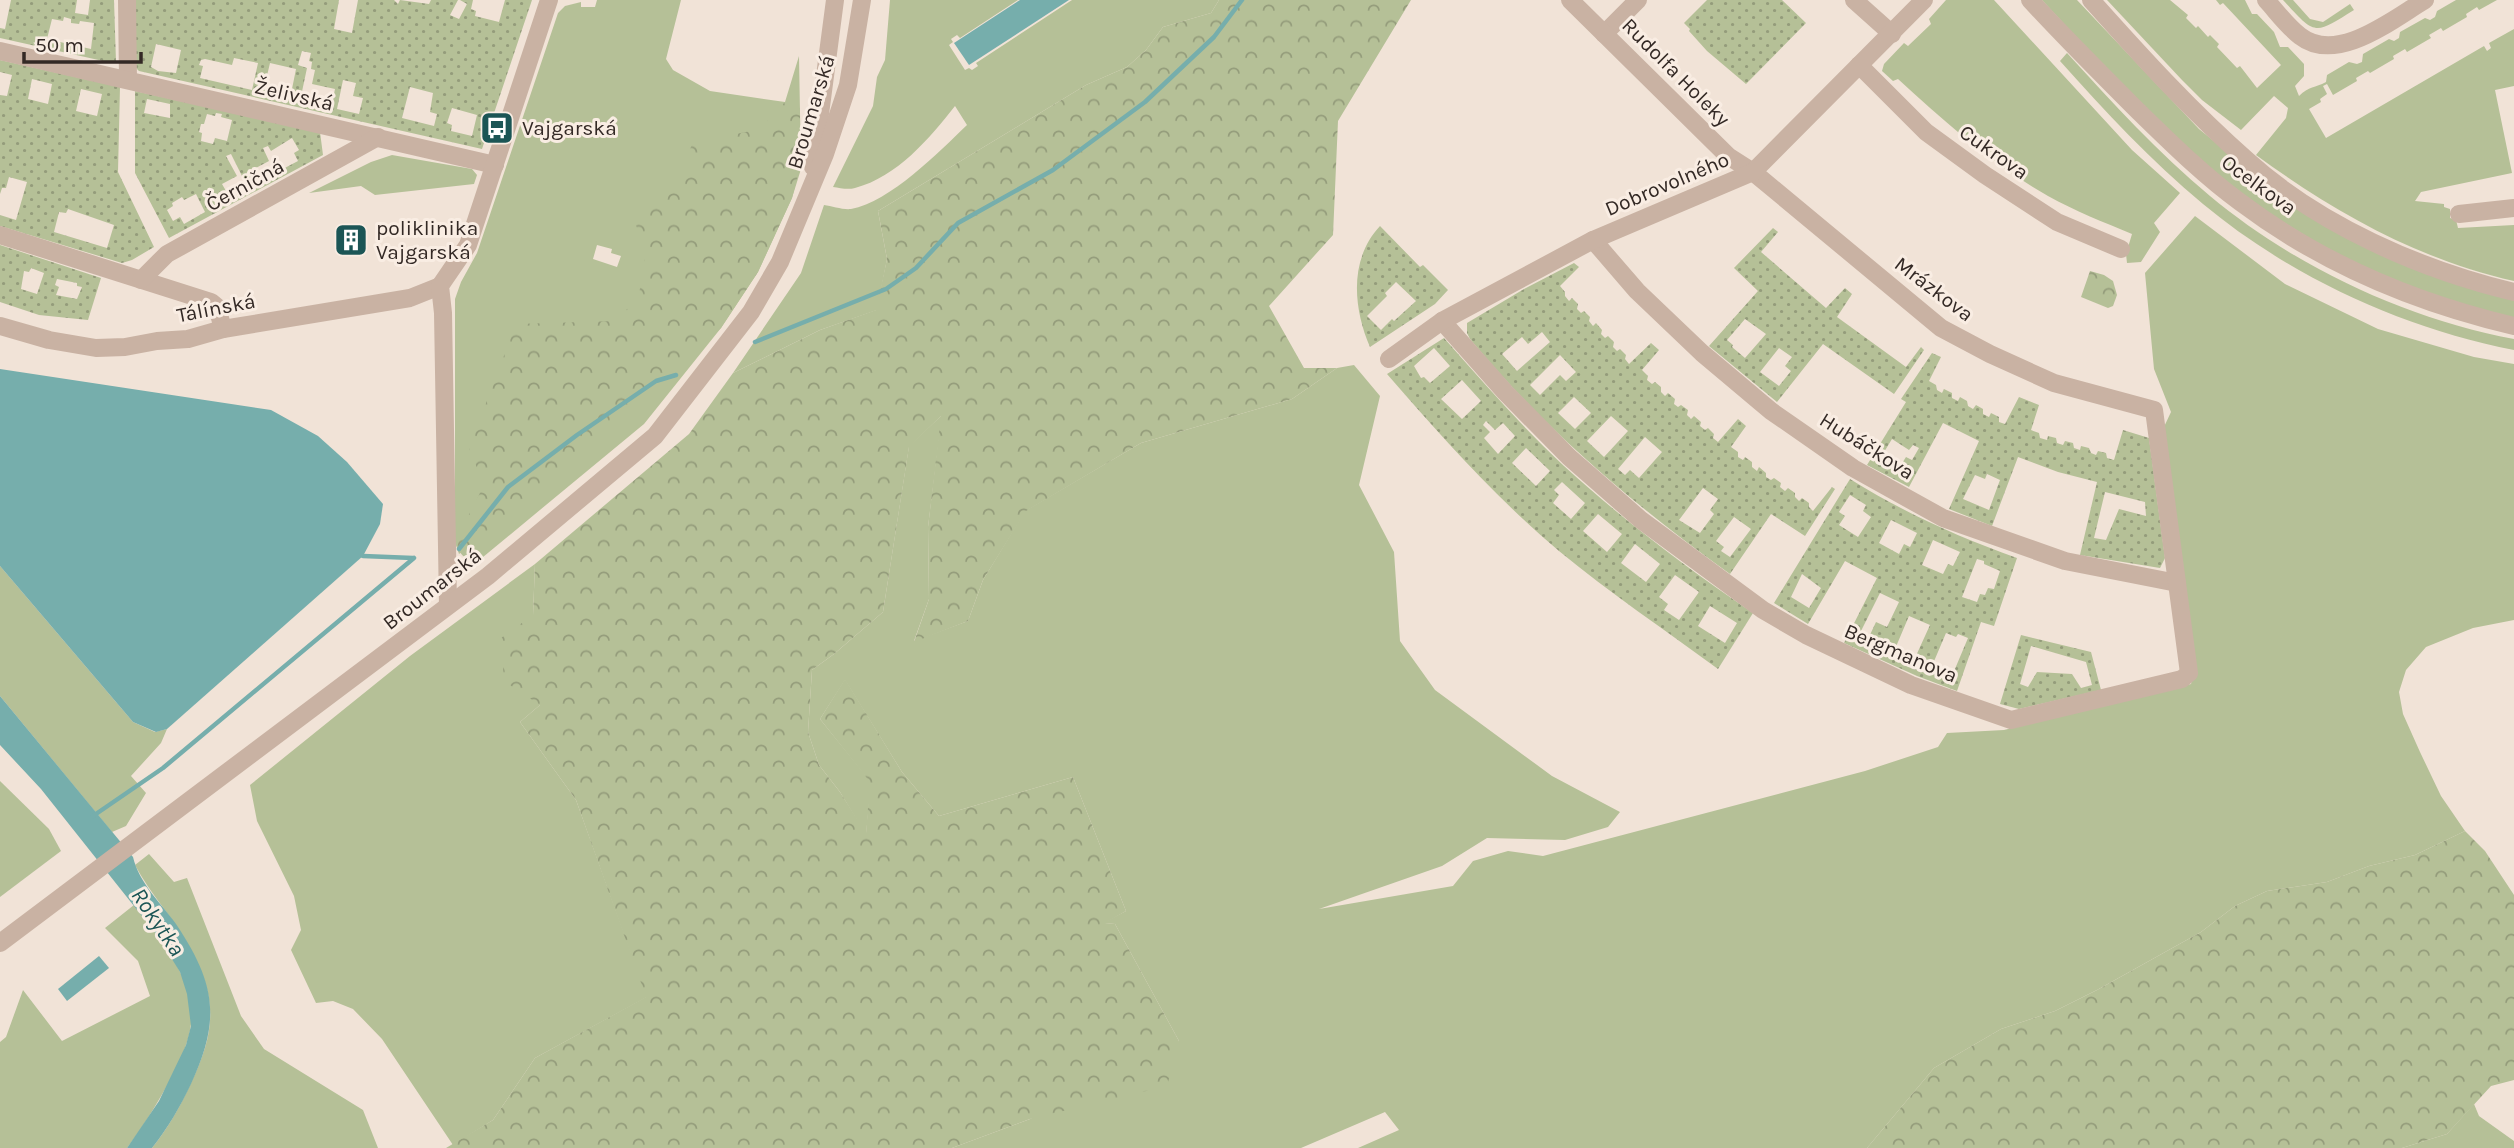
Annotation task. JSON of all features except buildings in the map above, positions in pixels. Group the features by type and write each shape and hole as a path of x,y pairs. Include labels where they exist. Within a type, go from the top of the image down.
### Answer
{"street":[{"path":"127,0 128,79"},
{"path":"447,605 443,313 440,286 468,244 549,0"},
{"name":"Broumarská","path":"809,195 835,0"},
{"name":"Broumarská","path":"0,943 488,576 655,436 751,313 780,262 809,195 848,85 862,0"},
{"name":"Rudolfa Holeky","path":"1570,0 1728,156 1753,172"},
{"path":"1604,34 1638,0"},
{"path":"1854,0 1892,34"},
{"name":"Dobrovolného","path":"1389,359 1443,320 1593,240 1753,172 1924,0"},
{"name":"Ocelkova","path":"2030,0 2074,48 2175,147 2223,189 2275,226 2356,271 2414,296 2514,326"},
{"name":"Ocelkova","path":"2091,0 2161,79 2249,163 2282,188 2334,222 2389,250 2423,265 2514,292"},
{"path":"2266,0 2301,37 2334,46 2353,41 2425,0"},
{"name":"Želivská","path":"0,51 495,165"},
{"name":"Cukrova","path":"1859,65 1926,132 1985,175 2057,222 2121,249"},
{"name":"Černičná","path":"141,280 167,254 378,138"},
{"name":"Mrázkova","path":"1753,172 1941,328 2054,383 2154,410"},
{"path":"2459,214 2514,208"},
{"path":"0,235 211,302 217,307 223,329"},
{"name":"Hubáčkova","path":"1593,240 1637,291 1702,353 1771,411 1853,468 1944,518 2065,561 2177,583"},
{"name":"Tálínská","path":"0,326 49,340 96,348 125,347 188,339 223,329 410,298 440,286"},
{"name":"Bergmanova","path":"1443,320 1505,392 1569,457 1641,520 1763,610 1806,635 1912,685 2011,720 2182,679 2189,673 2154,410"}],"green space":[{"path":"11,0 77,0 75,13 88,15 90,0 114,0 116,62 0,38 0,28 5,29","holes":["52,19 71,19 71,23 94,23 91,49 47,39"]},
{"path":"133,0 339,0 334,29 352,33 358,0 394,0 398,4 400,0 429,4 431,0 458,0 450,15 459,19 467,4 460,0 473,0 471,9 476,11 475,16 499,22 505,0 532,0 482,149 139,71 136,68","holes":["156,44 181,50 176,73 158,71 151,67","302,51 311,53 309,61 312,62 311,69 315,70 312,84 335,89 331,108 300,101 307,68 298,65","234,58 258,63 252,90 200,78 203,66 199,65 201,60 232,65","270,63 296,69 290,99 267,94 270,81 266,80","343,80 356,83 353,96 363,98 359,114 337,109","410,87 433,93 430,112 437,114 434,126 402,118","452,108 477,115 472,136 451,131 452,125 447,123"]},
{"path":"597,0 681,0 666,59 673,70 710,91 785,102 799,56 801,169 792,198 758,272 721,328 644,424 477,562 463,556 455,542 455,299 477,253 558,13 565,6 581,2 581,7 595,7","holes":["597,245 612,249 611,253 621,256 617,267 593,259"]},
{"path":"890,0 1018,0 960,38 957,35 951,39 953,42 949,45 965,70 972,70 978,66 976,63 1072,0 1219,0 1211,13 1163,27 1146,50 1127,67 1086,85 878,211 887,259 877,310 820,330 733,373 801,273 824,205 851,209 882,197 943,149 967,125 955,106 935,131 899,166 870,183 855,188 833,187 873,106 877,77 885,60"},
{"path":"1219,0 1411,0 1338,121 1333,235 1269,306 1304,368 1337,368 1292,399 1141,443 1026,511 983,580 968,621 914,642 929,599 928,527 941,416 909,447 883,612 812,670 808,732 819,765 866,833 870,782 820,719 845,679 902,772 939,816 1073,777 1126,911 1105,923 1115,924 1179,1041 1167,1086 1030,1119 952,1148 446,1148 493,1120 535,1058 646,997 576,800 520,722 540,705 504,681 501,638 533,615 535,564 689,434 733,373 820,330 876,310 887,259 878,211 1086,85 1127,67 1146,50 1163,27 1211,13"},
{"path":"1707,0 1782,0 1806,23 1746,84 1707,51 1684,23"},
{"path":"1946,0 1994,0 2132,150 2180,193 2154,223 2160,232 2141,262 2127,263 2126,254 2132,234 2068,207 2008,171 1970,142 1898,79 1893,81 1882,71 1884,64 1904,43 1908,46 1931,24 1929,19"},
{"path":"2042,0 2077,0 2199,129 2277,192 2514,296 2514,322 2361,270 2228,188 2124,89"},
{"path":"2107,0 2170,0 2188,15 2186,18 2196,28 2198,26 2219,44 2217,47 2237,68 2240,66 2257,88 2281,65 2223,3 2220,5 2216,0 2245,0 2252,14 2257,14 2274,32 2280,47 2288,47 2304,64 2304,76 2295,86 2299,96 2326,82 2327,75 2349,62 2362,62 2363,54 2389,39 2394,41 2399,38 2400,32 2425,18 2430,20 2435,17 2437,11 2456,0 2497,0 2479,10 2477,7 2466,14 2467,17 2443,31 2441,28 2429,35 2431,38 2407,52 2405,49 2393,56 2394,59 2356,78 2357,81 2333,95 2327,84 2323,86 2327,94 2320,99 2321,102 2309,109 2326,138 2484,46 2487,51 2491,48 2489,43 2514,29 2514,86 2495,90 2512,173 2421,192 2415,201 2444,204 2444,207 2450,209 2450,218 2456,220 2458,228 2514,225 2514,281 2479,272 2411,247 2347,214 2286,176 2256,155 2286,118 2288,108 2274,96 2241,130 2202,100"},
{"path":"2283,0 2293,0 2310,19 2323,22 2350,4 2354,10 2331,24 2316,28 2309,26"},
{"path":"2067,53 2172,163 2210,196 2278,245 2315,267 2393,303 2473,330 2514,339 2514,350 2431,328 2390,313 2350,296 2273,255 2203,204 2147,153 2060,61"},
{"path":"0,60 120,87 118,172 154,247 122,263 0,226 0,215 16,220 27,182 9,177 6,188 2,188 0,194 0,95 7,96 12,75 0,72","holes":["32,79 52,84 48,104 28,99","81,89 102,94 97,116 76,111","68,209 114,225 107,248 54,232 59,212 66,213"]},
{"path":"135,91 320,132 323,155 169,238 135,173","holes":["147,99 170,104 170,118 144,113","216,113 222,114 221,117 232,120 227,141 215,138 213,144 201,141 201,124 204,124 207,114 215,116","292,138 299,150 294,153 298,161 260,181 254,169 269,161 263,148 268,146 271,151","231,154 248,188 230,198 222,184 237,176 226,156","196,194 205,212 184,224 180,217 173,221 167,210 182,197 184,200"]},
{"path":"785,102 800,108 800,167 792,198 758,272 721,328 629,413 459,554 455,542 484,485 469,448 516,324 617,321 638,296 646,266 634,216 664,200 693,143 760,129"},
{"path":"392,155 472,169 477,175 474,184 375,195 361,186 309,193 371,162"},
{"path":"2195,216 2285,284 2378,329 2474,357 2514,364 2514,620 2473,628 2426,647 2406,670 2399,692 2403,714 2420,752 2441,796 2465,831 2415,855 2369,866 2327,882 2267,891 2235,906 2201,932 2097,990 2055,1011 2001,1029 1934,1068 1867,1148 1358,1148 1399,1130 1385,1112 1301,1148 952,1148 1030,1119 1179,1041 1115,924 1103,923 1126,911 1073,777 939,816 902,772 845,680 820,719 871,782 866,835 840,792 819,765 808,732 812,670 883,612 909,446 942,415 928,527 929,599 914,641 968,621 983,580 1025,511 1141,443 1292,399 1337,368 1354,365 1380,396 1359,485 1394,552 1400,641 1435,690 1552,776 1620,812 1608,827 1565,840 1487,838 1442,866 1319,909 1453,886 1473,861 1508,851 1543,856 1865,771 1938,747 1947,733 2004,730 2191,684 2196,664 2163,429 2171,412 2154,369 2145,273"},
{"path":"1380,226 1420,267 1423,265 1448,290 1435,304 1370,347 1360,316 1357,284 1363,253","holes":["1396,282 1416,301 1381,330 1367,316 1387,296 1385,293"]},
{"path":"1773,228 1778,232 1761,252 1826,308 1845,288 1852,294 1837,317 1906,367 1921,347 1924,350 1894,394 1823,344 1777,402 1709,346 1758,291 1734,268","holes":["1745,319 1766,334 1745,358 1727,340","1779,348 1792,357 1785,366 1791,371 1779,386 1760,372"]},
{"path":"0,245 101,278 88,320 39,315 0,302","holes":["31,268 44,273 37,294 21,289 24,271 29,272","57,279 77,283 77,286 82,287 77,299 56,295 59,287 55,285"]},
{"path":"1574,263 1579,267 1560,286 1565,296 1569,301 1572,298 1578,304 1577,309 1590,317 1589,321 1593,326 1596,323 1602,330 1601,334 1614,342 1613,347 1626,355 1625,359 1629,364 1651,343 1659,350 1642,370 1648,376 1647,380 1661,387 1665,396 1668,393 1675,399 1674,404 1688,410 1687,415 1691,419 1694,416 1701,422 1700,426 1705,430 1708,428 1714,434 1713,438 1718,442 1738,419 1746,426 1731,447 1738,452 1738,457 1743,460 1745,457 1757,471 1759,467 1766,473 1766,477 1781,483 1780,487 1785,491 1788,488 1795,493 1799,501 1802,498 1809,503 1813,511 1832,487 1835,489 1805,536 1771,514 1730,574 1592,465 1528,404 1467,333 1467,323","holes":["1542,332 1550,342 1517,371 1502,354 1522,337 1528,344","1560,355 1576,372 1566,381 1560,375 1540,395 1530,385","1574,397 1591,413 1575,429 1558,413","1611,416 1628,431 1604,457 1587,441","1645,437 1662,452 1639,478 1630,470 1625,475 1618,469","1703,488 1718,499 1710,510 1714,514 1700,533 1679,520","1734,517 1751,529 1730,557 1721,551 1724,547 1716,541"]},
{"path":"2090,271 2113,281 2117,295 2113,306 2108,308 2081,297"},
{"path":"1444,338 1502,404 1586,486 1656,543 1753,613 1718,669 1598,582 1536,531 1470,466 1387,374","holes":["1434,348 1450,366 1430,383 1424,377 1421,378 1414,366","1462,380 1481,401 1462,419 1441,399","1486,421 1495,430 1503,423 1515,436 1498,454 1484,438 1490,432 1483,425","1526,448 1550,471 1536,486 1512,463","1562,482 1585,503 1571,519 1553,503 1559,495 1554,490","1598,514 1622,534 1607,552 1583,531","1635,544 1660,564 1646,582 1621,563","1675,575 1699,592 1679,620 1664,610 1668,604 1659,597","1710,606 1737,623 1725,643 1698,626"]},
{"path":"1932,353 1941,357 1929,381 1936,385 1937,390 1942,393 1944,389 1952,393 1952,398 1958,401 1960,397 1973,409 1976,405 1983,409 1983,414 1989,417 1991,413 1999,417 1999,422 2005,424 2019,397 2039,405 2031,430 2039,433 2040,438 2056,438 2057,443 2063,445 2065,441 2073,443 2074,448 2089,448 2091,453 2096,455 2098,451 2106,453 2107,458 2114,460 2123,430 2149,438 2165,558 2160,568 2080,555 2097,482 2058,472 2018,457 1992,526 1949,509 1979,441 1943,423 1909,487 1867,465 1906,402 1901,399","holes":["1892,439 1909,450 1913,445 1919,448 1912,460 1906,457 1899,468 1881,457","1987,474 2000,480 1989,510 1963,499 1975,475 1985,479","2105,492 2145,502 2146,516 2119,509 2106,540 2094,538"]},
{"path":"1850,479 1931,523 2017,558 1994,626 1981,622 1957,691 1844,643 1877,578 1845,561 1808,624 1774,603","holes":["1850,495 1866,505 1863,511 1871,517 1858,537 1839,525 1845,516 1839,512","1891,520 1917,533 1910,547 1904,544 1899,554 1879,543","1933,540 1960,552 1953,566 1948,564 1943,574 1922,565","1977,559 2000,571 1994,589 1988,588 1985,595 1980,594 1977,602 1962,597","1802,574 1821,588 1809,608 1791,597","1880,593 1899,602 1887,627 1876,622 1868,639 1859,635","1909,616 1930,625 1915,658 1895,649","1946,633 1968,638 1952,676 1932,666"]},
{"path":"535,564 533,615 540,705 520,722 576,800 647,997 535,1058 493,1120 453,1145 382,1039 353,1009 333,1001 316,1003 291,950 301,930 294,896 257,821 250,785 410,656"},
{"path":"0,566 133,722 155,732 167,729 161,743 131,776 146,793 126,826 112,832 0,696"},
{"path":"2021,635 2091,652 2101,690 2019,709 2000,704","holes":["2031,646 2086,662 2092,685 2081,688 2072,674 2037,672 2028,687 2020,684"]},
{"path":"0,781 49,829 61,851 0,897"},
{"path":"2465,831 2485,851 2514,895 2514,1080 2491,1086 2447,1134 2402,1148 1867,1148 1934,1068 2001,1029 2055,1011 2097,990 2201,932 2235,906 2267,891 2327,882 2369,866 2415,855"},
{"path":"149,854 174,882 187,878 241,1016 264,1049 363,1110 378,1148 152,1148 187,1092 205,1047 210,1014 205,982 189,946 135,865"},
{"path":"134,905 174,960 182,975 191,1007 188,1038 165,1089 127,1148 0,1148 0,1042 6,1037 23,990 62,1041 150,996 138,961 105,928"},
{"path":"2474,1104 2479,1116 2514,1141 2514,1148 2402,1148 2447,1134"}],"water":[{"path":"1020,0 1069,0 969,65 954,43"},
{"path":"0,369 271,410 318,436 347,462 383,504 380,524 363,556 167,729 156,732 133,722 0,566"},
{"name":"Rokytka","path":"0,696 133,857 145,884 189,945 206,984 210,1021 201,1061 178,1109 152,1148 127,1148 159,1101 186,1045 191,1026 187,994 180,972 157,935 41,789 0,745"},
{"path":"99,956 109,968 67,1001 58,989"}],"waterway":[{"path":"755,342 886,289 916,268 958,223 1053,170 1145,102 1214,37 1242,0"},
{"path":"459,549 508,487 656,381 676,375"},
{"path":"363,556 413,558"},
{"path":"93,816 163,768 414,558"}],"place":[{"name":"Vajgarská","path":"497,128"},
{"name":"poliklinika Vajgarská","path":"351,240"}]}
